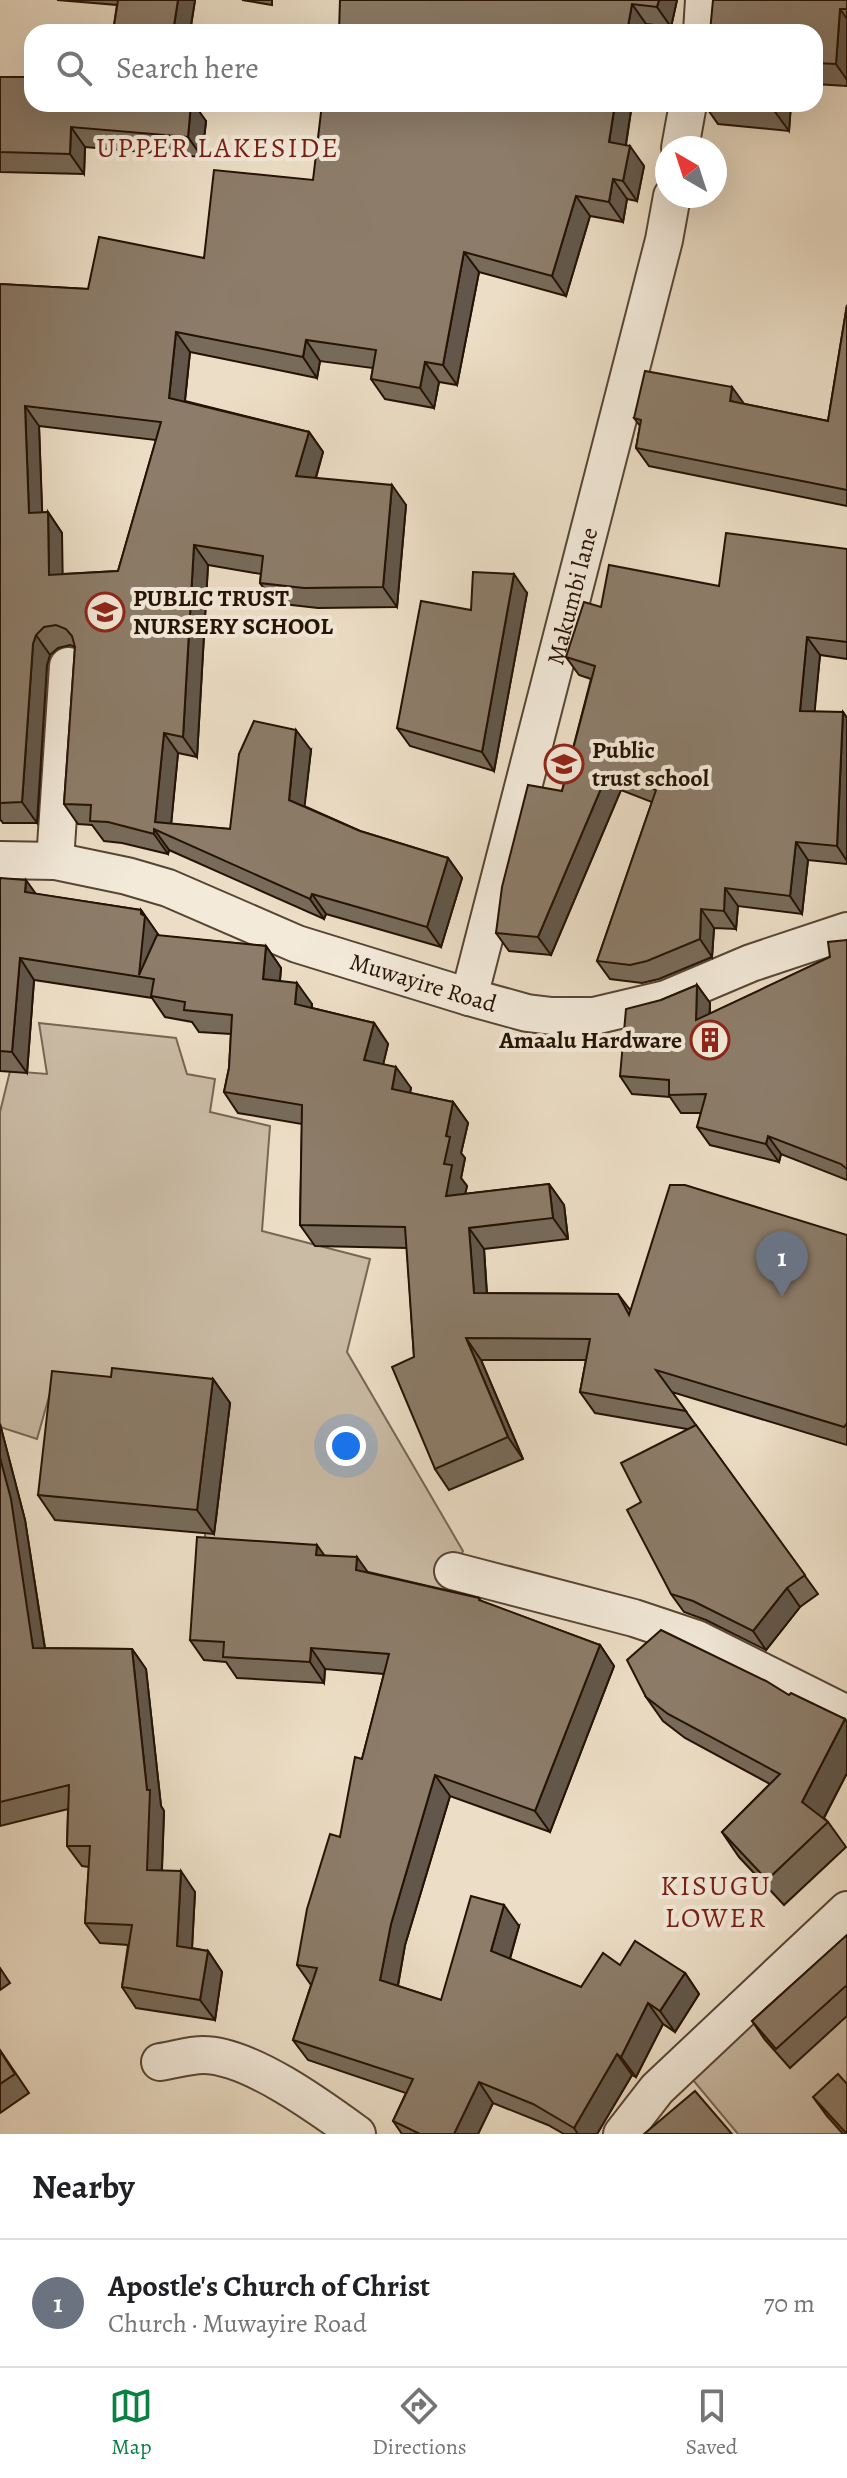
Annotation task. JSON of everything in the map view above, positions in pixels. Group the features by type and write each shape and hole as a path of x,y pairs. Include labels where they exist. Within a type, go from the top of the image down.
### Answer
{"street":[{"path":"702,24 704,0"},
{"path":"682,136 687,112"},
{"name":"Makumbi lane","path":"469,997 670,208"},
{"path":"55,861 68,666"},
{"name":"Muwayire Road","path":"0,860 55,861 127,876 168,888 297,944 527,1013 594,1016 666,999 751,963 847,931"},
{"path":"453,1571 634,1618 697,1639 847,1714"},
{"path":"622,2134 657,2089 847,1910"},
{"path":"160,2062 202,2055 229,2058 314,2103 357,2134"}],"shaded area":[{"path":"39,1023 176,1038 187,1074 215,1079 210,1112 270,1126 262,1231 370,1259 347,1352 463,1551 436,1606 203,1560 206,1523 216,1521 229,1403 52,1386 37,1439 0,1427 0,1112 10,1071 47,1074"},
{"path":"847,1933 847,2134 738,2134 693,2080 740,2027"}],"building":[{"path":"118,0 178,0 174,24 114,24"},
{"path":"340,0 659,0 657,7 632,4 628,24 339,24"},
{"path":"713,0 847,0 847,9 840,9 836,64 823,63 823,24 711,24"},
{"path":"0,77 24,77 24,112 190,112 188,137 71,127 70,154 0,152"},
{"path":"321,112 614,112 609,142 630,146 623,181 613,179 609,202 576,196 552,276 464,252 443,365 425,362 420,388 371,379 376,350 306,340 303,357 176,332 169,398 309,432 296,476 392,485 383,587 304,588 260,583 263,556 194,545 183,737 164,733 155,822 230,829 239,754 254,721 296,730 289,800 360,831 448,858 427,927 312,894 310,899 154,829 154,834 108,822 90,821 91,805 64,804 75,647 66,629 56,625 44,627 33,644 22,802 0,803 0,284 88,289 99,237 204,258 214,170 313,180","holes":["25,406 161,422 118,571 49,575 48,512 29,513"]},
{"path":"847,305 847,490 636,448 641,420 634,418 645,371 732,387 730,401 828,421"},
{"path":"726,533 847,549 847,642 807,637 800,711 843,712 837,846 796,842 790,896 725,888 724,911 701,909 700,939 630,965 597,961 656,790 608,772 538,937 496,933 502,887 528,785 562,791 595,666 566,657 584,602 601,607 609,565 719,586"},
{"path":"473,572 514,574 482,752 397,728 421,601 471,610"},
{"path":"0,878 26,880 25,892 141,910 145,916 139,975 157,935 266,946 263,979 297,983 295,1004 374,1023 364,1060 396,1067 392,1089 453,1102 446,1136 450,1137 444,1164 452,1165 446,1196 549,1184 553,1218 469,1228 474,1293 618,1294 629,1315 670,1185 685,1185 847,1235 847,1423 844,1427 656,1370 686,1411 580,1392 590,1339 466,1338 508,1437 435,1469 392,1367 414,1357 405,1227 300,1225 302,1105 224,1092 229,1068 232,1015 184,1010 185,1002 151,996 154,979 20,958 12,1052 0,1051"},
{"path":"847,940 847,1169 768,1136 766,1144 697,1127 706,1094 669,1095 669,1080 620,1076 626,1009 661,1000 697,985 696,1020 830,957 828,942"},
{"path":"112,1368 213,1379 197,1510 38,1495 52,1371 111,1377"},
{"path":"696,1425 805,1575 787,1588 753,1631 693,1601 671,1594 627,1510 641,1502 621,1463"},
{"path":"0,1458 11,1499 33,1648 132,1649 147,1790 150,1790 147,1870 181,1871 177,1946 208,1951 200,2000 122,1987 132,1925 85,1923 90,1846 67,1846 69,1785 0,1802"},
{"path":"197,1537 317,1545 316,1555 357,1557 356,1570 479,1598 600,1645 535,1811 435,1775 391,1924 380,1980 441,2000 471,1896 504,1905 491,1951 581,1987 603,1953 620,1965 635,1941 685,1973 660,2011 648,2003 621,2057 617,2054 574,2128 533,2104 479,2082 454,2134 420,2134 393,2121 413,2079 293,2040 317,1968 297,1965 307,1909 330,1834 340,1837 355,1757 362,1759 389,1654 311,1648 310,1662 223,1657 224,1642 190,1640"},
{"path":"661,1630 789,1695 791,1693 845,1719 802,1802 828,1822 767,1880 722,1832 780,1774 668,1714 646,1697 627,1660"},
{"path":"847,1935 847,1985 776,2049 752,2021"},
{"path":"0,2051 15,2074 0,2084"},
{"path":"838,2074 847,2084 847,2134 813,2097"},
{"path":"695,2091 732,2134 644,2134"}],"place":[{"name":"PUBLIC TRUST NURSERY SCHOOL","path":"105,612"},
{"name":"Public trust school","path":"564,764"},
{"name":"Amaalu Hardware","path":"710,1040"},
{"name":"Apostle's Church of Christ","path":"782,1297"}],"district":[{"name":"UPPER LAKESIDE","path":"218,147"},
{"name":"KISUGU LOWER","path":"716,1901"}]}
